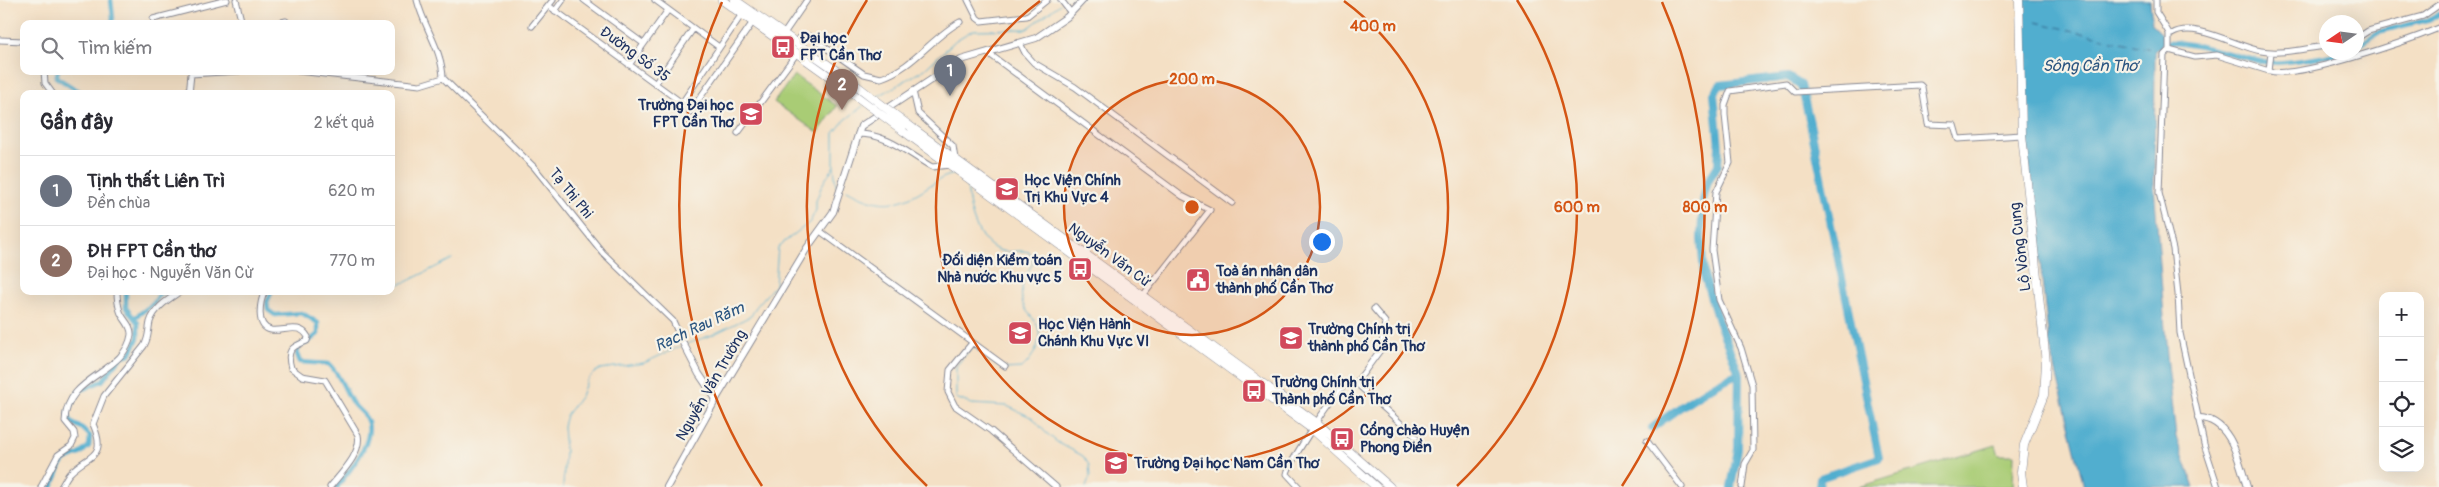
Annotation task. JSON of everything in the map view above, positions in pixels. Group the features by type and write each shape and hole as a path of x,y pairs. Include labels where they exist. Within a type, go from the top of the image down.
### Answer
{"main road":[{"name":"Nguyễn Văn Cừ","path":"722,0 783,35 844,76 912,127 952,162"},
{"name":"Nguyễn Văn Cừ","path":"735,0 753,22 902,130 1016,207 1141,299 1212,356 1314,426 1376,487"},
{"name":"Lộ Vòng Cung","path":"2020,0 2022,135 2046,363 2044,395 2024,445 2021,472 2023,487"},
{"name":"Nguyễn Văn Cừ","path":"1141,299 1217,349 1390,487"},
{"path":"1212,356 1217,349"}],"street":[{"path":"153,20 227,0"},
{"path":"236,0 241,20"},
{"path":"333,75 420,85 443,78 442,60 423,20 417,0"},
{"path":"532,26 553,0"},
{"path":"555,11 563,0"},
{"path":"584,0 644,44"},
{"path":"655,0 720,47 744,11"},
{"path":"783,35 807,0"},
{"path":"968,0 976,18 981,21 1027,16 1047,0"},
{"path":"1061,0 1069,10"},
{"name":"Nguyễn Văn Trường","path":"667,487 716,400 807,248 833,212 861,126 870,118 962,60 1036,38 1083,0"},
{"path":"2156,0 2156,12 2169,35 2169,50 2164,55 2159,192 2173,250 2180,333 2204,444 2218,487"},
{"path":"2364,34 2423,16 2439,5"},
{"name":"Đường Số 35","path":"549,6 682,103 720,47"},
{"path":"628,65 668,10"},
{"path":"690,112 753,22"},
{"path":"795,43 801,37 809,36 864,74 881,78 911,61 950,28 960,22"},
{"path":"2169,50 2195,57 2217,55 2269,70 2294,71 2362,56 2439,28"},
{"path":"655,84 694,29"},
{"path":"2169,35 2183,29 2198,31 2271,54 2319,47"},
{"path":"0,40 20,41"},
{"path":"1020,43 1025,53 1034,62 1075,87 1232,203"},
{"path":"738,133 797,53"},
{"path":"988,53 1182,196 1210,210 1141,299"},
{"path":"2269,70 2271,54"},
{"path":"44,75 45,83 50,90"},
{"path":"189,90 191,75"},
{"name":"Tạ Thị Phi","path":"443,78 534,167 602,253 673,321 699,374 716,400"},
{"path":"1742,487 1745,464 1753,450 1752,385 1741,348 1719,300 1713,265 1712,234 1716,192 1728,169 1730,155 1725,105 1730,91 1786,83 1795,92 1920,85 1922,87 1929,125 1954,125 1958,139 2022,135"},
{"path":"858,134 874,135 888,139 932,167 952,162 953,146 918,113 913,91"},
{"path":"820,230 1005,366"},
{"path":"41,487 58,455 71,446 75,438 74,432 65,420 67,406 74,392 104,371 123,352 128,344 131,332 120,310 118,295"},
{"path":"62,487 70,473 90,459 96,452 98,436 93,424 96,411 104,396 148,340 150,322 158,308 173,295"},
{"path":"264,295 260,308 261,318 265,326 272,330 297,329 305,332 308,337 307,341 297,344 292,348 289,358 291,368 302,376 325,380 346,411 358,435 358,444 347,466 330,487"},
{"path":"1356,383 1383,344 1384,322 1374,309"},
{"path":"972,343 950,370 948,392 955,406 990,431 1056,487"},
{"path":"123,352 132,362"},
{"path":"1299,487 1288,477 1287,472 1314,426 1343,386 1351,382 1356,383 1416,437"},
{"path":"2198,418 2207,418 2216,423 2229,437 2247,487"},
{"path":"1647,441 1682,487"}],"green space":[{"path":"794,75 837,106 818,133 774,102"},
{"path":"1996,445 1999,455 2014,455 2013,487 1858,487"}],"water":[{"name":"Sông Cần Thơ","path":"2024,0 2150,0 2152,24 2163,35 2161,47 2155,50 2154,185 2167,356 2176,437 2194,487 2084,487 2049,343 2026,136"}],"waterway":[{"path":"111,0 112,20"},
{"name":"Rạch Rau Răm","path":"877,97 925,69 956,40 973,30 1027,29 1060,4"},
{"path":"2364,42 2378,32 2431,19 2439,14"},
{"path":"2157,42 2185,43 2272,63 2319,57"},
{"path":"57,75 56,77 77,90"},
{"path":"1731,487 1738,449 1739,373 1718,321 1704,275 1701,238 1703,201 1708,181 1718,165 1719,147 1714,94 1720,85 1788,77 1801,85 1879,458 1820,478 1819,487"},
{"name":"Rạch Rau Răm","path":"687,344 712,335 751,316 756,307 775,285 778,247 810,222 816,210 816,201 822,185 834,166 834,133 844,121 863,106"},
{"path":"834,167 836,186"},
{"path":"847,190 869,200 889,203 908,198 942,178 957,174 966,184 975,223 986,242 1002,251 1029,252 1033,263 1024,280 1022,300 1038,329 1039,341 1037,347 1031,358 1022,368 1003,369 973,346 956,366 956,398 971,404 1007,406 1033,418 1057,442 1083,456 1089,465 1090,477 1086,487"},
{"path":"395,285 406,282 452,259"},
{"path":"52,487 63,461 80,454 89,446 90,436 82,428 70,422 68,412 79,391 102,381 122,356 130,354 138,338 138,323 126,308 126,295"},
{"path":"134,318 154,303 160,295"},
{"path":"270,295 267,302 268,310 275,315 302,313 318,323 318,334 299,346 297,354 300,362 329,364 353,404 366,418 369,426 368,436 360,455 337,487"},
{"name":"Rạch Rau Răm","path":"563,487 565,451 563,426 566,415 581,396 587,380 600,369 644,363 681,346"},
{"path":"1652,428 1705,391 1739,373"}],"ferry route":[{"path":"2036,22 2155,50"}],"place":[{"name":"Đại học FPT Cần Thơ","path":"783,47"},
{"name":"Tịnh thất Liên Trì","path":"950,96"},
{"name":"ĐH FPT Cần thơ","path":"842,110"},
{"name":"Trường Đại học FPT Cần Thơ","path":"751,114"},
{"name":"Học Viện Chính Trị Khu Vực 4","path":"1007,189"},
{"name":"Đối diện Kiểm toán Nhà nước Khu vực 5","path":"1080,269"},
{"name":"Toà án nhân dân thành phố Cần Thơ","path":"1198,280"},
{"name":"Học Viện Hành Chánh Khu Vực VI","path":"1020,333"},
{"name":"Trường Chính trị thành phố Cần Thơ","path":"1291,338"},
{"name":"Trường Chính trị Thành phố Cần Thơ","path":"1254,391"},
{"name":"Cổng chào Huyện Phong Điền","path":"1342,439"},
{"name":"Trường Đại học Nam Cần Thơ","path":"1116,463"}]}
